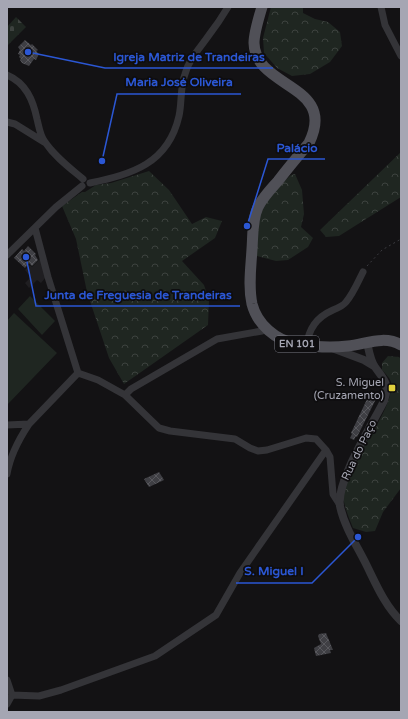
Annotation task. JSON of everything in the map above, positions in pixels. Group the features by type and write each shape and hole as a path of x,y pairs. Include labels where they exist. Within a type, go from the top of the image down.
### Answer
{"main road":[{"name":"EN 101","path":"262,7 254,43 260,64 267,71 300,92 309,102 314,115 314,126 313,135 309,143 265,196 258,208 254,221 250,288 252,304 258,318 267,329 283,340 295,344 332,348 388,340 401,345"}],"street":[{"path":"7,122 15,124 45,142 87,187 90,183 142,168 154,160 167,144 174,131 179,116 184,75 189,64 228,7"},
{"path":"381,7 385,25 401,56"},
{"path":"7,75 22,85 29,94 45,142"},
{"path":"7,254 82,183"},
{"path":"35,228 48,277 78,373"},
{"path":"307,346 309,333 315,323 324,315 342,306 346,302 363,272"},
{"path":"125,395 131,389 217,339 262,332 267,329"},
{"path":"364,343 364,360"},
{"name":"Rua do Paço","path":"364,343 374,366 386,382 387,392 384,401 344,476 340,492 340,506 344,520 381,594 397,618 401,621"},
{"path":"332,348 364,360 374,366"},
{"path":"78,373 98,380 125,395 159,428 235,439 258,451 306,438 316,439 330,457 332,494 340,506"},
{"path":"7,474 8,465 18,441 29,424 78,373"},
{"path":"7,425 29,424"},
{"path":"12,695 39,696 61,690 155,656 216,615 240,573 326,450"},
{"path":"7,680 12,695 7,704"}],"path":[{"path":"363,272 382,250 401,239"}],"shaded area":[{"path":"40,259 42,261 46,277 41,283 37,280 29,288 25,283 31,277 25,270 30,265 32,267"}],"green space":[{"path":"271,7 303,7 303,13 315,19 328,22 340,32 342,46 330,62 310,74 292,76 277,68 264,53 263,38"},
{"path":"16,17 26,27 7,46 7,27"},
{"path":"401,152 401,197 339,236 326,237 320,230"},
{"path":"149,171 169,190 192,224 206,217 222,221 215,238 182,261 204,285 209,300 208,325 124,384 109,358 87,292 76,239 62,206 82,192 85,192 96,185 111,183"},
{"path":"295,174 302,190 304,214 301,227 313,238 308,247 288,260 276,261 257,256 259,218 265,204 276,189 291,175"},
{"path":"30,296 55,321 42,335 18,309"},
{"path":"14,313 57,353 7,405 7,321"},
{"path":"388,356 399,357 401,359 401,488 383,512 375,531 366,532 353,528 346,508 343,492 348,475 380,420 386,406 390,393 391,382 389,377 382,370 382,363"}],"building":[{"path":"25,40 38,50 36,51 39,54 36,60 34,59 29,66 22,63 19,57 20,55 18,54 20,50 18,47"},
{"path":"28,246 36,254 35,255 38,260 32,266 29,263 25,268 14,258 22,249 24,251"},
{"path":"369,395 376,399 357,437 356,436 354,440 350,438 351,433"},
{"path":"159,472 164,480 149,487 144,479"},
{"path":"326,633 333,650 330,650 331,653 316,656 314,648 321,644 318,636 319,634"}],"place":[{"name":"Igreja Matriz de Trandeiras","path":"28,52"},
{"name":"Maria José Oliveira","path":"102,161"},
{"name":"Palácio","path":"247,226"},
{"name":"Junta de Freguesia de Trandeiras","path":"26,257"},
{"name":"S. Miguel (Cruzamento)","path":"392,388"},
{"name":"S. Miguel I","path":"358,537"}]}
